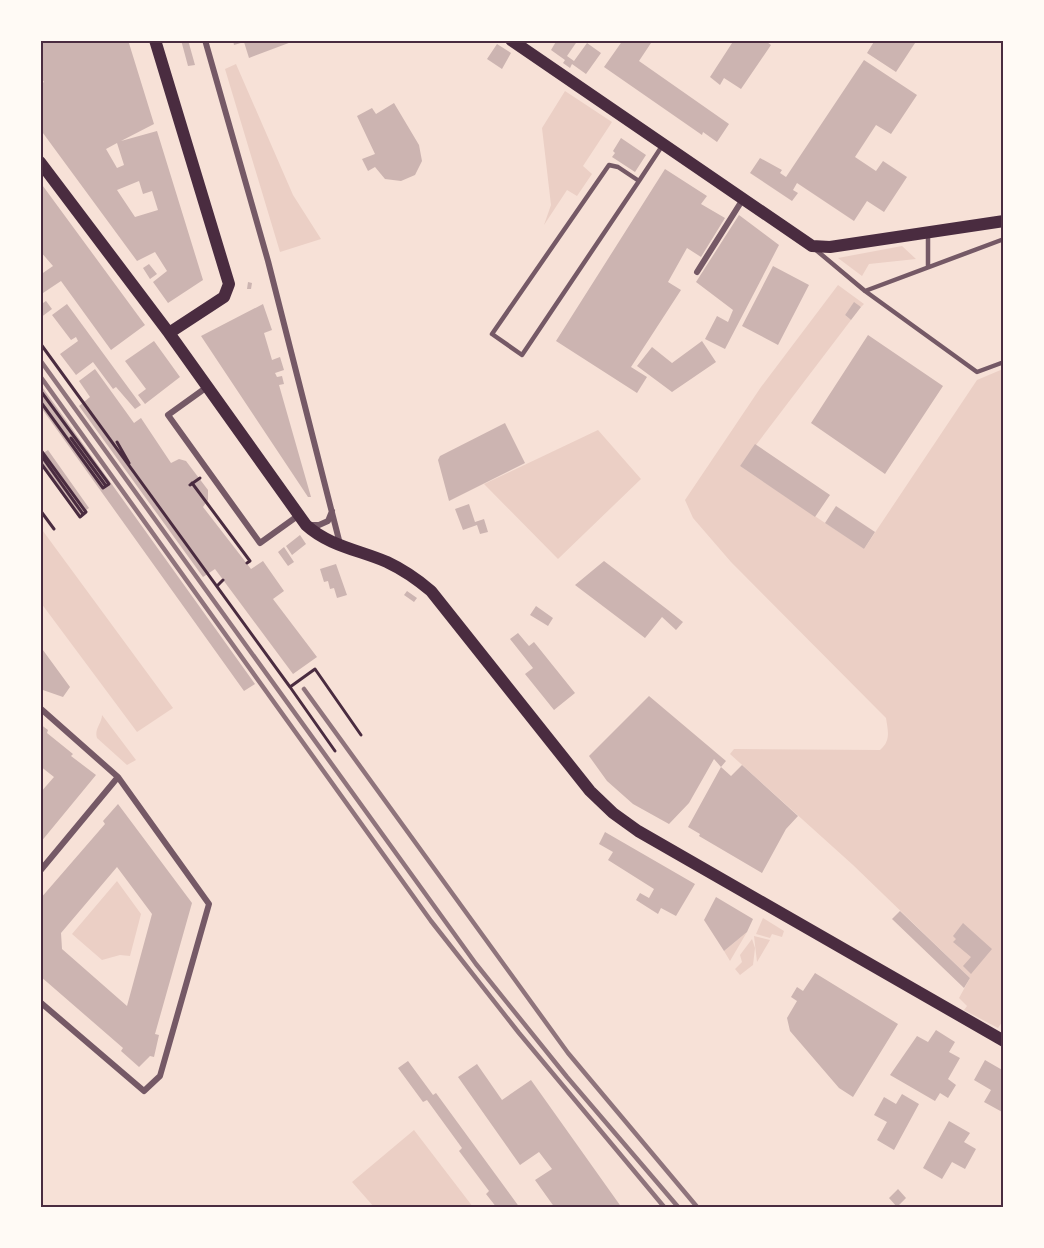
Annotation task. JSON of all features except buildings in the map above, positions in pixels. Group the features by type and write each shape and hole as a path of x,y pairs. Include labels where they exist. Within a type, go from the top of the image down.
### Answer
{"main road":[{"path":"155,40 229,284 224,297 169,333"},
{"path":"511,40 812,246 830,246 1004,221"},
{"path":"40,162 169,333 302,520 316,535 386,561 410,573 431,591 590,791 613,813 715,876 1004,1041"}],"street":[{"path":"205,40 268,261 341,546"},
{"path":"698,272 743,199"},
{"path":"207,387 168,415 260,543 302,520 319,525 328,521 332,510"},
{"path":"40,708 118,777 209,904 160,1076 144,1091 40,1002"},
{"path":"40,871 118,777"}],"lane":[{"path":"639,181 613,165 605,168 492,334 522,355 664,144"},
{"path":"928,233 928,267"},
{"path":"865,291 1004,239"},
{"path":"812,246 865,291 977,372 1004,362"}],"path":[{"path":"40,343 335,751"},
{"path":"40,390 106,486"},
{"path":"40,401 71,438"},
{"path":"117,442 128,457 130,465"},
{"path":"40,462 80,517 84,514 41,451"},
{"path":"192,483 250,561 247,563"},
{"path":"159,505 166,501"},
{"path":"40,510 54,529"},
{"path":"217,586 223,580"},
{"path":"290,687 315,669 361,735"}],"shaded area":[{"path":"236,64 293,195 321,239 280,252 225,69"},
{"path":"565,91 612,122 583,166 592,174 577,196 567,190 544,225 551,205 542,128"},
{"path":"902,246 916,259 869,264 862,276 838,258"},
{"path":"838,285 864,304 861,307 854,303 845,315 851,320 740,466 864,549 977,380 1003,369 1004,1019 998,1028 964,1010 967,1006 959,998 970,978 853,865 730,754 734,749 880,750 887,739 886,718 731,562 693,518 685,500 761,387"},
{"path":"598,430 641,479 558,559 484,484"},
{"path":"40,527 173,708 137,732 41,603"},
{"path":"102,715 136,760 127,765 97,738"},
{"path":"117,881 141,914 130,956 120,955 102,960 72,934"},
{"path":"763,918 784,931 782,937 772,934 770,938 756,934"},
{"path":"747,932 730,961 724,951"},
{"path":"754,936 770,940 757,962"},
{"path":"752,939 755,948 753,965 740,975 735,969 742,962 740,955"},
{"path":"414,1130 473,1207 374,1207 352,1182"}],"railway":[{"path":"40,360 476,964 567,1077 679,1208"},
{"path":"40,376 431,921 519,1033 665,1208"},
{"path":"304,689 568,1053 698,1208"}]}
